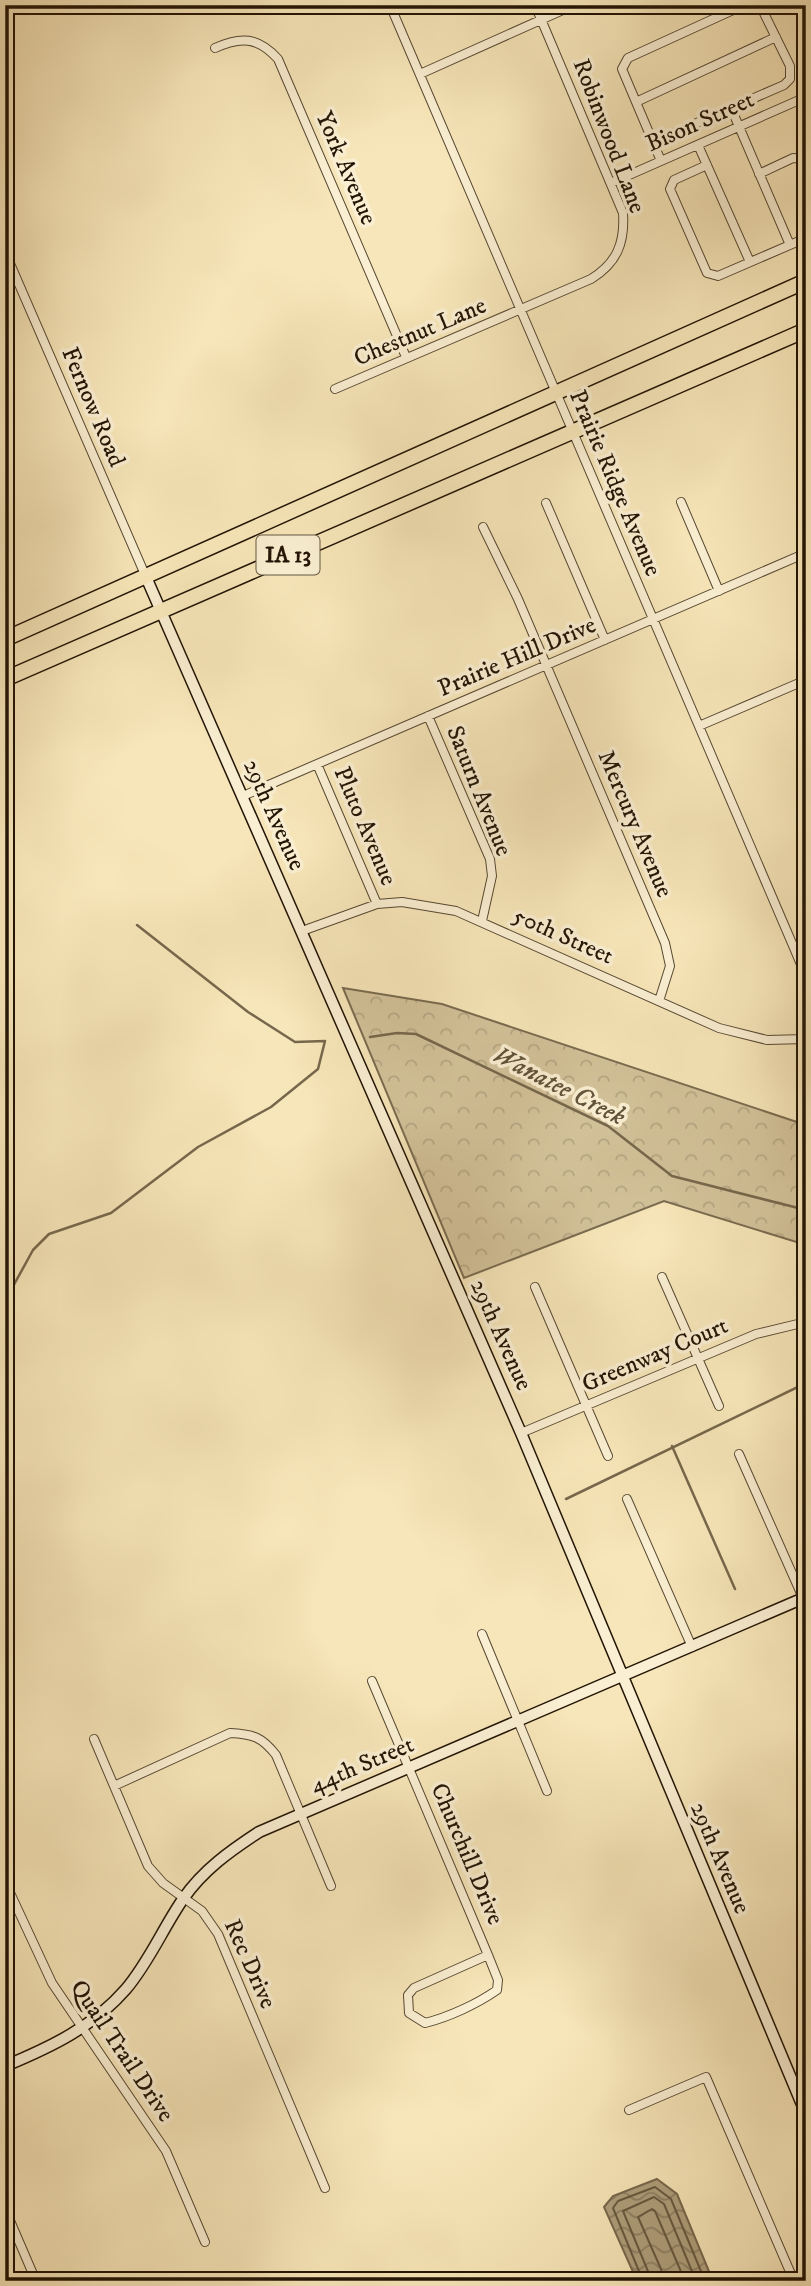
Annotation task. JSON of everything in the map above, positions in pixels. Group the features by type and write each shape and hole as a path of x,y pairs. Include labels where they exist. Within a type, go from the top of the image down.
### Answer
{"highway":[{"name":"IA 13","path":"5,639 806,281"},
{"name":"IA 13","path":"5,678 806,330"}],"street":[{"name":"Prairie Ridge Avenue","path":"390,5 806,976"},
{"name":"Robinwood Lane","path":"520,310 591,279 611,263 621,249 625,231 623,213 535,5"},
{"path":"420,74 574,5"},
{"path":"661,161 622,69 628,58 744,5"},
{"path":"653,142 784,85 790,79 792,74 760,5"},
{"path":"636,102 776,37"},
{"name":"York Avenue","path":"215,48 233,40 251,39 267,47 278,59 406,357"},
{"name":"Bison Street","path":"611,183 806,97"},
{"path":"731,108 790,244"},
{"path":"698,145 750,262"},
{"path":"759,174 793,158 802,159 806,165"},
{"path":"707,164 674,180 670,189 707,272 719,276 806,238"},
{"name":"Fernow Road","path":"5,252 146,577"},
{"name":"Chestnut Lane","path":"335,389 520,310"},
{"path":"806,450 801,464 806,481"},
{"path":"681,502 719,591"},
{"path":"545,503 604,640"},
{"name":"Mercury Avenue","path":"483,527 546,665 665,943 670,966 659,1001"},
{"name":"Prairie Hill Drive","path":"243,796 806,553"},
{"name":"29th Avenue","path":"146,577 521,1433 806,2115"},
{"path":"699,726 806,680"},
{"name":"Saturn Avenue","path":"428,716 490,859 492,876 482,921"},
{"name":"Pluto Avenue","path":"317,764 377,904"},
{"name":"50th Street","path":"302,931 377,904 420,905 456,911 745,1036 806,1040"},
{"path":"662,1277 719,1406"},
{"path":"535,1287 608,1456"},
{"name":"Greenway Court","path":"521,1433 756,1334 806,1322"},
{"path":"739,1454 805,1598"},
{"path":"627,1499 692,1647"},
{"name":"44th Street","path":"5,2066 83,2028 125,1989 184,1899 212,1866 259,1832 805,1598"},
{"path":"482,1634 547,1791"},
{"name":"Churchill Drive","path":"372,1681 410,1768 488,1955 498,1980 497,1990 435,2021 425,2023 416,2020 409,2013 408,1995 414,1988 488,1955"},
{"path":"114,1786 230,1733 251,1734 265,1740 275,1755 331,1885"},
{"name":"Rec Drive","path":"94,1739 148,1866 163,1884 202,1911 218,1934 326,2188"},
{"name":"Quail Trail Drive","path":"5,1882 52,1983 166,2151 205,2242"},
{"path":"629,2110 706,2077 794,2281"},
{"path":"5,2209 36,2281"}],"green space":[{"path":"343,988 442,1004 806,1125 806,1245 664,1201 464,1278"}],"water":[{"path":"657,2179 677,2194 713,2281 637,2281 604,2207 613,2196"}],"waterway":[{"name":"Wanatee Creek","path":"5,1301 33,1250 49,1234 111,1213 198,1147 271,1107 318,1069 325,1041 295,1042 248,1012 137,925"},
{"name":"Wanatee Creek","path":"370,1037 397,1033 416,1034 608,1126 672,1176 806,1210"},
{"path":"566,1499 806,1383"},
{"path":"672,1446 735,1589"}]}
